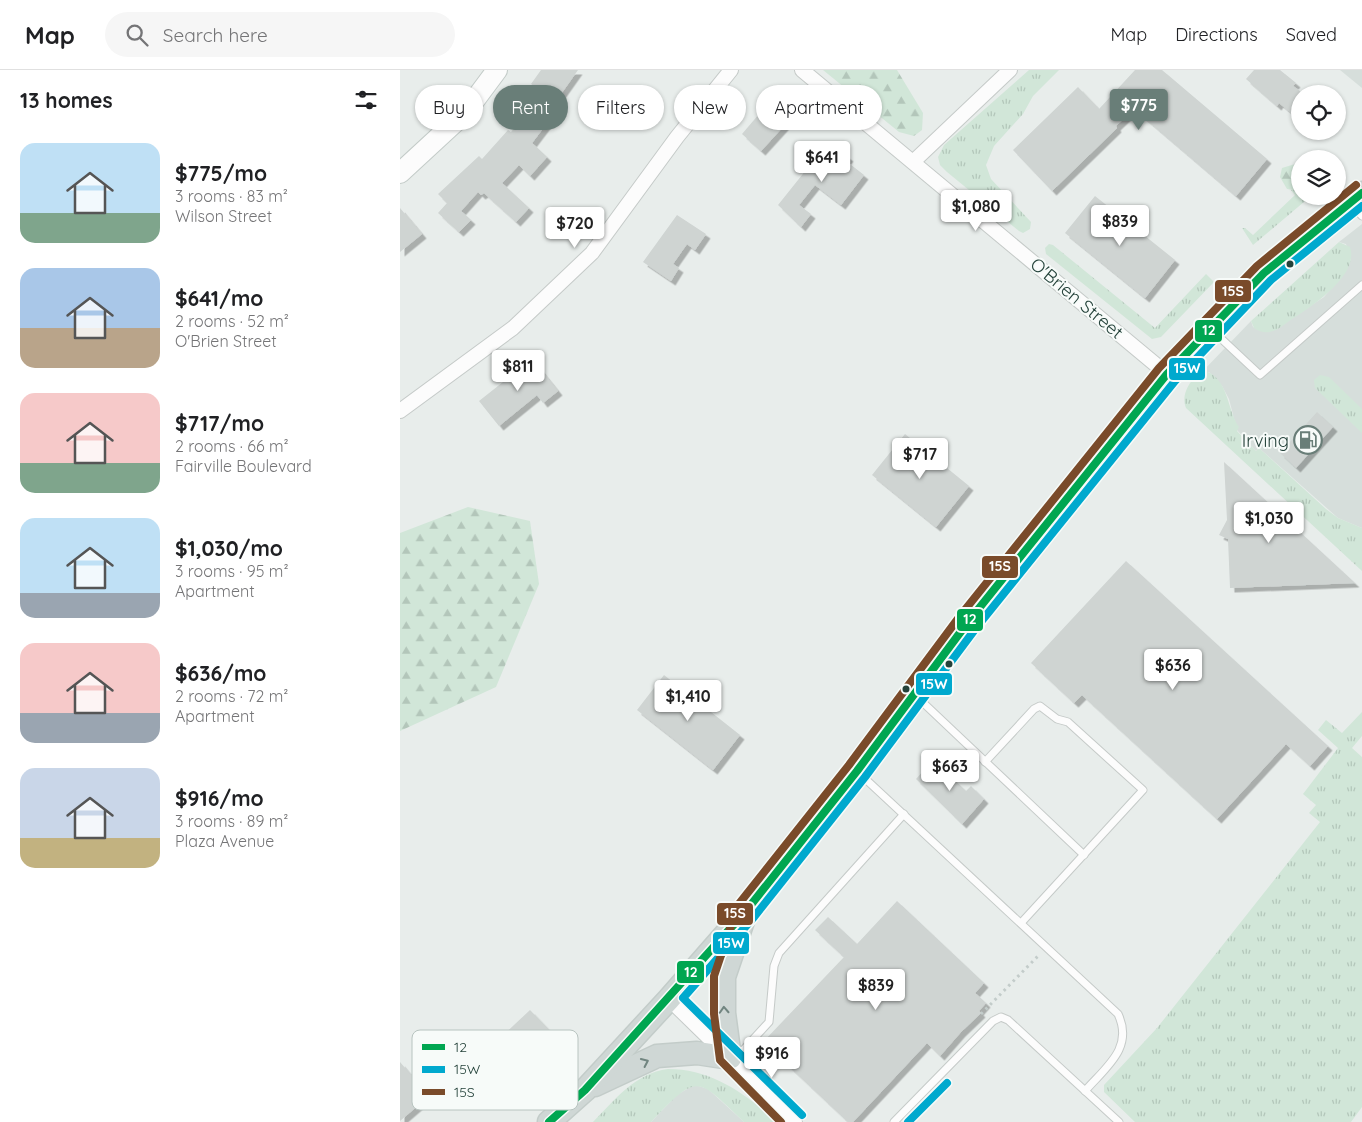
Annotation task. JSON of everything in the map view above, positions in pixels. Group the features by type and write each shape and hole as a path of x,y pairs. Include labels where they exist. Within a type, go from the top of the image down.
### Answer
{"main road":[{"path":"400,173 465,113 497,70"},
{"path":"578,1096 669,999 746,911 857,771 968,622 1167,374 1209,328 1278,260 1358,203"},
{"path":"585,1090 657,1056 697,1052 732,1060 724,1013 724,977 746,911"},
{"path":"549,1122 562,1110"}],"street":[{"path":"400,411 513,328 592,254 677,137 731,70"},
{"name":"O'Brien Street","path":"802,70 914,161 1167,374"},
{"path":"914,161 1010,70"},
{"path":"669,999 795,1122"}],"lane":[{"path":"1209,328 1260,375 1362,285"},
{"path":"914,694 1084,854"},
{"path":"985,762 1040,706 1057,719 1068,722 1143,790 1021,923"},
{"path":"857,771 1112,1008 1122,1026 1124,1039 1119,1052 1085,1091"},
{"path":"732,1060 769,1022 774,966 779,953 904,814"},
{"path":"894,1122 993,1021 1001,1017 1008,1020 1119,1122"}],"path":[{"path":"976,1020 1047,947"}],"shaded area":[{"path":"1340,70 1362,70 1362,88"},
{"path":"1362,224 1362,528 1338,518 1259,448 1256,451 1237,430 1229,399 1222,386 1209,372 1201,373 1251,321 1253,327 1266,332 1274,330 1324,297 1341,277 1351,259 1346,244 1339,242"},
{"path":"692,1086 708,1089 744,1122 651,1122 677,1095"}],"green space":[{"path":"823,70 897,70 923,113 922,130 914,136 899,132 882,118 882,85 841,85"},
{"path":"1029,70 1059,70 1033,96 1023,114 994,146 986,165 991,179 1031,222 1030,229 1023,233 947,172 940,165 938,157 944,145"},
{"path":"1291,165 1291,190 1287,189 1280,177 1282,168"},
{"path":"1291,199 1291,205 1300,205 1253,245 1242,228 1245,228 1253,235"},
{"path":"1339,242 1350,247 1351,258 1348,268 1332,289 1310,307 1275,330 1265,332 1254,328 1251,321"},
{"path":"1049,244 1053,245 1155,328 1206,274 1214,282 1161,337 1152,339 1046,254 1045,248"},
{"path":"1206,371 1214,375 1219,381 1239,427 1237,431 1256,451 1259,448 1338,518 1362,528 1362,571 1186,408 1186,391 1196,376"},
{"path":"1320,375 1329,377 1362,409 1362,433 1315,388 1314,380"},
{"path":"468,507 530,521 539,584 496,687 400,731 400,533"},
{"path":"1362,712 1362,736 1352,748 1362,757 1362,1107 1351,1122 1135,1122 1104,1092 1104,1085 1157,1028 1320,822 1309,813 1316,805 1303,794 1338,748 1318,730 1326,720 1342,733"},
{"path":"668,1069 684,1070 714,1078 753,1102 777,1122 744,1122 716,1096 698,1086 689,1088 679,1095 651,1122 593,1122 626,1089 645,1076"}],"building":[{"path":"541,70 578,70 567,85 531,84"},
{"path":"1135,70 1162,70 1267,159 1236,196 1134,109 1052,191 1013,150 1078,87 1099,109"},
{"path":"1254,70 1280,70 1296,83 1291,85 1291,113 1279,103 1277,106 1246,79"},
{"path":"756,118 756,130 780,130 761,151 742,134"},
{"path":"508,130 511,132 513,130 542,130 532,143 547,157 530,176 519,165 502,183 529,208 516,222 484,193 481,195 478,192 461,211 471,220 459,232 438,213 447,203 438,194 479,156 482,159"},
{"path":"826,145 836,153 839,150 849,157 846,161 864,175 841,205 815,185 799,205 811,214 801,227 778,205"},
{"path":"1095,196 1175,260 1145,298 1065,233"},
{"path":"400,208 422,234 400,252"},
{"path":"677,215 706,234 695,250 687,244 673,264 679,268 671,281 643,262"},
{"path":"527,359 534,366 536,364 558,391 543,403 537,395 499,426 479,401 512,375 510,372"},
{"path":"1317,412 1333,427 1296,468 1280,453"},
{"path":"905,434 969,486 936,527 872,475"},
{"path":"1224,462 1355,583 1230,588 1228,539 1219,535 1227,520"},
{"path":"1126,561 1328,746 1310,766 1286,744 1217,819 1082,695 1074,703 1031,663"},
{"path":"664,675 740,735 713,770 637,710"},
{"path":"933,760 966,791 971,786 984,799 962,824 916,779"},
{"path":"897,901 984,983 975,993 986,1003 979,1011 981,1013 940,1056 927,1043 853,1122 848,1122 763,1042 844,957 815,930 828,917 857,944"},
{"path":"530,1010 549,1030 509,1030"},
{"path":"400,1062 412,1076 413,1110 400,1121"}],"transit line":[{"name":"15S","path":"781,1122 720,1060 714,1014 714,976 738,905 849,765 960,616 1159,368 1257,266 1356,185"},
{"name":"12","path":"578,1096 746,911 857,771 968,622 1167,374 1264,273 1362,193"},
{"name":"15W","path":"802,1115 683,998 754,917 865,777 976,628 1175,381 1271,280 1362,206"},
{"name":"15W","path":"908,1122 947,1083"},
{"name":"12","path":"549,1122 562,1110"}],"place":[{"name":"Irving","path":"1308,440"}]}
